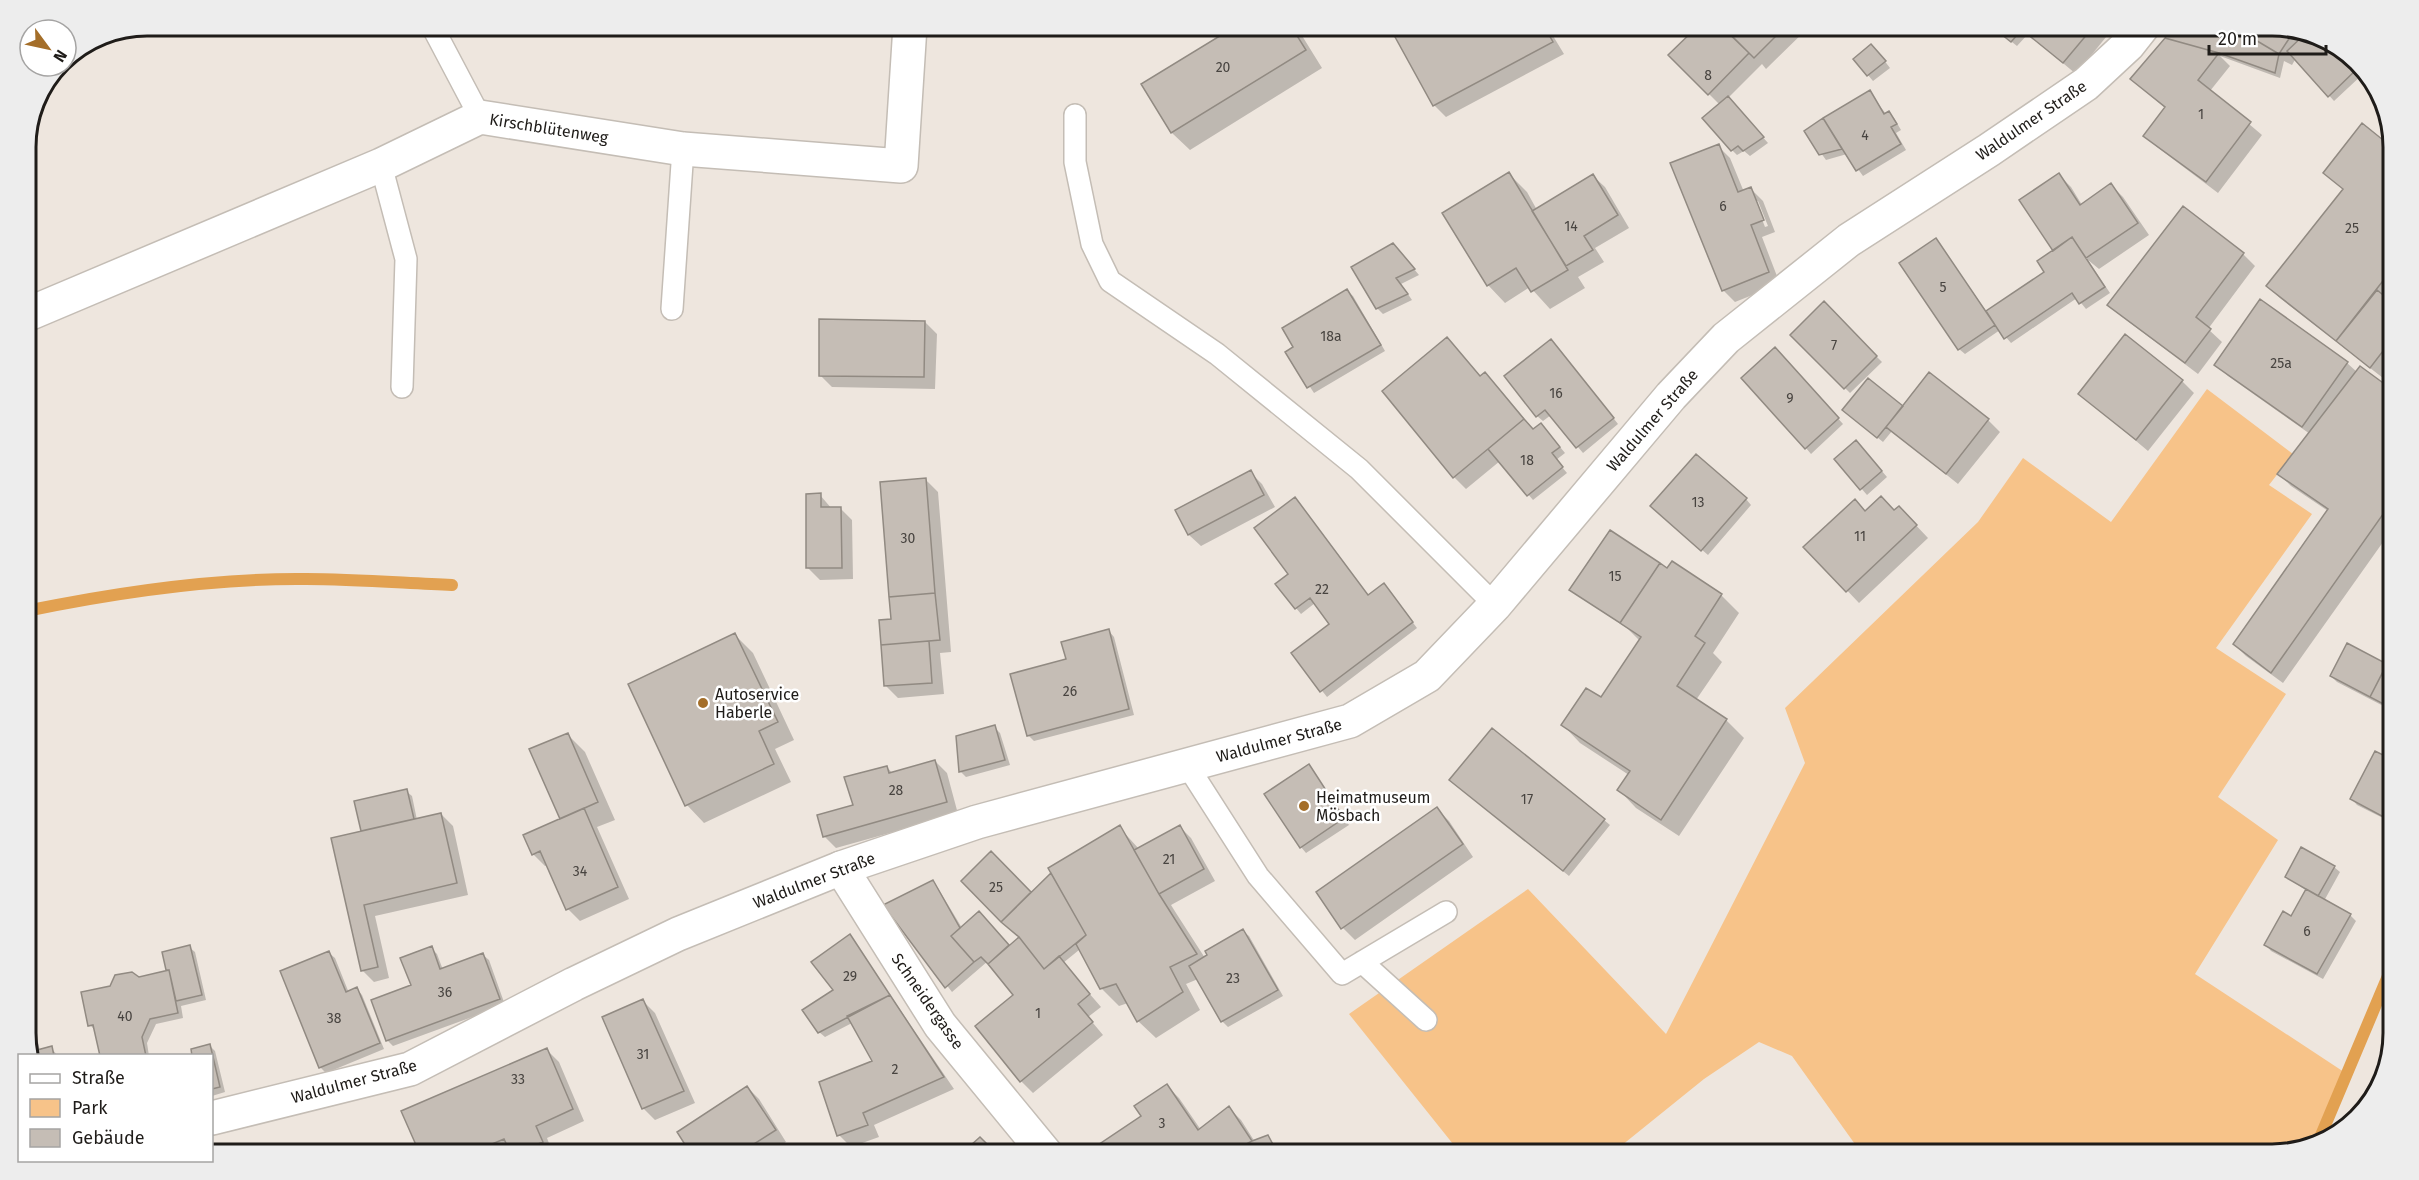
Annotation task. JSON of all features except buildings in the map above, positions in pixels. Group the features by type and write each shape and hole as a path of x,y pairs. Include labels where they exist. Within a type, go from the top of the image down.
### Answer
{"street":[{"name":"Kirschblütenweg","path":"36,311 381,165 480,117 683,149 901,166 909,36"},
{"name":"Waldulmer Straße","path":"213,1118 410,1069 574,984 678,934 841,868 977,822 1350,722 1427,676 1496,605 1671,396 1726,338 1849,240 2086,84 2135,36"},
{"name":"Schneidergasse","path":"841,868 940,1025 1037,1144"}],"lane":[{"path":"437,36 480,117"},
{"path":"1075,115 1075,162 1092,244 1110,281 1217,354 1359,469 1496,605"},
{"path":"672,309 683,149"},
{"path":"381,165 406,259 402,387"},
{"path":"1187,765 1258,876 1342,974 1446,912"},
{"path":"1362,962 1426,1020"}],"green space":[{"path":"2207,389 2293,454 2269,485 2312,514 2216,648 2286,694 2218,797 2278,840 2195,974 2344,1072 2324,1131 2301,1140 2272,1144 1855,1144 1792,1056 1759,1042 1704,1079 1623,1144 1453,1144 1349,1014 1528,889 1666,1034 1805,763 1785,708 1978,522 2023,458 2111,522"}],"waterway":[{"path":"36,609 129,593 237,581 324,579 452,585"},
{"path":"2322,1132 2383,988"}],"place":[{"name":"Autoservice Haberle","path":"703,703"},
{"name":"Heimatmuseum Mösbach","path":"1304,806"}]}
